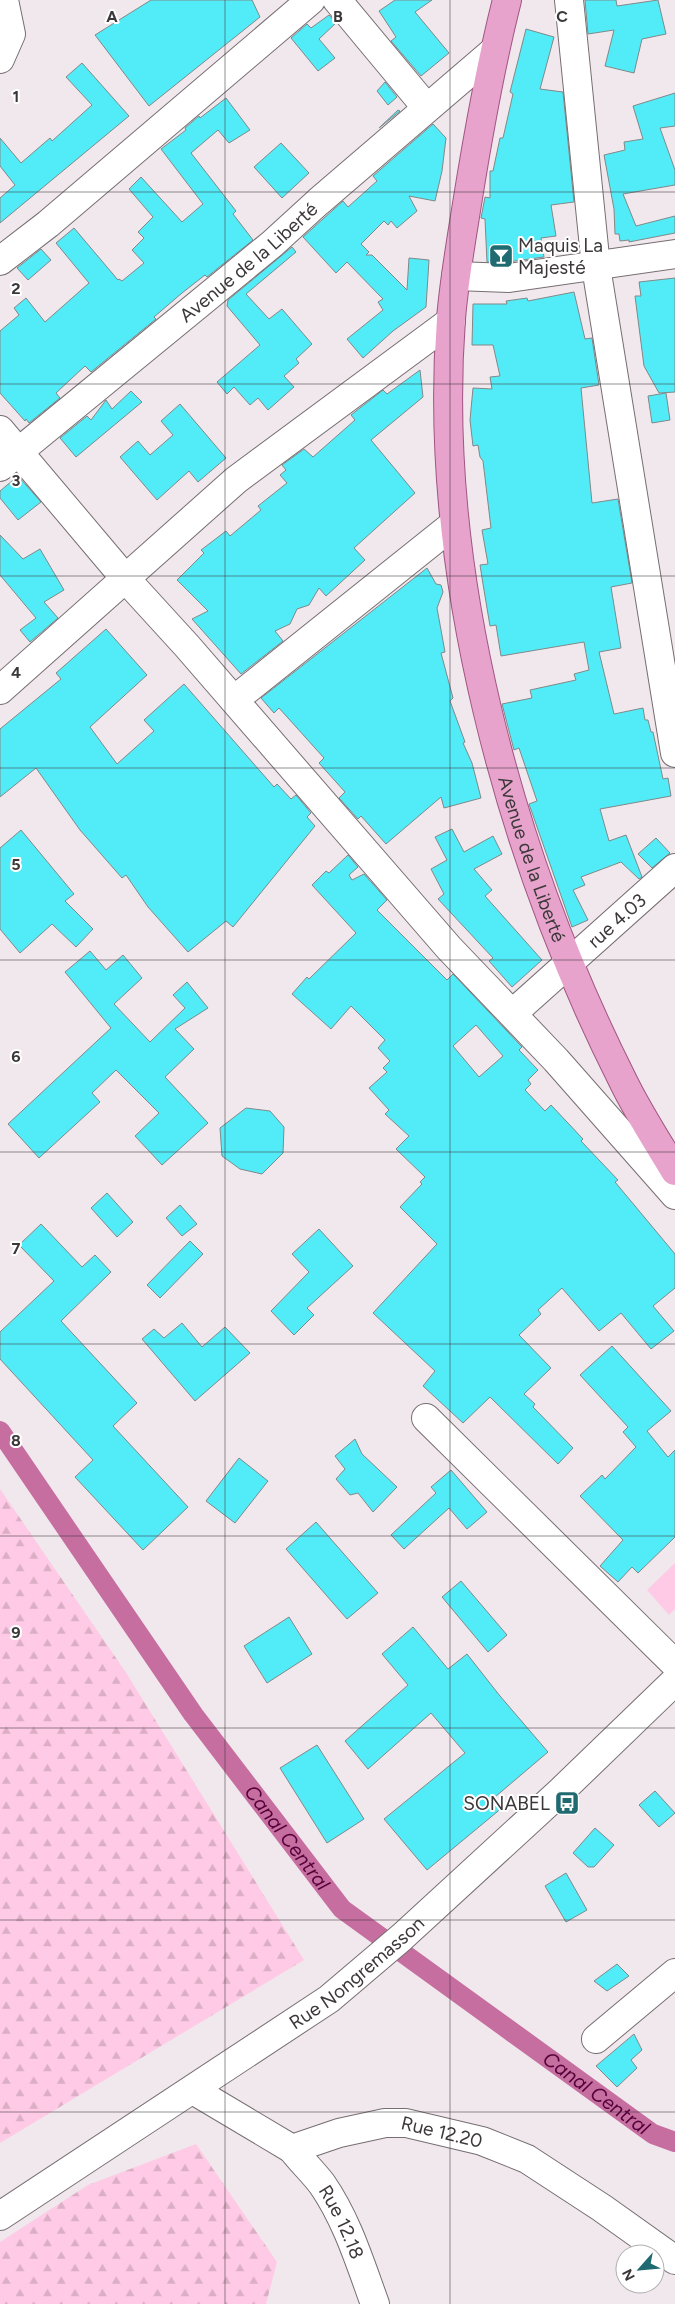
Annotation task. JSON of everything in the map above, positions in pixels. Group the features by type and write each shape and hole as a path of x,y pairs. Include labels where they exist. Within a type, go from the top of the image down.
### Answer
{"main road":[{"name":"Avenue de la Liberté","path":"507,0 494,51 456,276 451,321 449,413 454,524 472,637 485,702 531,860 568,961 624,1085 675,1171"}],"street":[{"path":"0,59 11,34 4,0"},
{"path":"0,261 48,224 311,0"},
{"path":"337,0 426,107"},
{"path":"569,0 596,267 675,753"},
{"name":"Avenue de la Liberté","path":"9,459 272,244 426,107 494,51"},
{"path":"456,276 508,278 596,267 675,254"},
{"path":"0,690 124,577 236,480 451,321"},
{"path":"0,430 9,459 124,577 234,700 449,948 513,1013 675,1194"},
{"path":"234,700 454,524"},
{"name":"rue 4.03","path":"513,1013 568,961 675,868"},
{"path":"426,1418 675,1664"},
{"name":"Rue Nongremasson","path":"0,2216 314,2010 363,1972 672,1690"},
{"path":"596,2039 675,1973"},
{"path":"194,2090 292,2149"},
{"name":"Rue 12.20","path":"292,2149 339,2133 385,2123 406,2123 482,2141 527,2159 602,2208 675,2260"},
{"name":"Rue 12.18","path":"292,2149 321,2183 345,2225 374,2304"}],"green space":[{"path":"0,1489 125,1671 304,1960 0,2143"},
{"path":"675,1563 675,1609 669,1615 647,1590"},
{"path":"196,2144 277,2262 266,2304 0,2304 0,2242 88,2185"}],"building":[{"path":"151,0 252,0 260,17 149,106 95,35"},
{"path":"395,0 432,0 415,12 449,53 421,76 391,41 396,37 379,11"},
{"path":"585,0 616,0 617,6 658,0 666,34 642,39 634,73 605,66 614,30 588,34"},
{"path":"329,15 336,23 319,39 335,58 318,71 291,38 307,24 311,28"},
{"path":"526,29 554,37 540,89 563,92 574,202 551,205 556,236 541,238 544,257 508,262 487,262 485,219 481,218 485,197 490,198 490,171 493,171 500,138 503,138 513,94 510,92"},
{"path":"82,63 129,116 0,223 0,198 15,185 0,166 0,138 21,163 50,138 52,141 92,105 66,77"},
{"path":"385,82 397,97 388,105 377,91"},
{"path":"675,93 675,126 660,128 675,170 675,185 623,194 636,226 675,216 675,233 629,242 629,240 620,241 619,234 615,234 614,209 604,155 625,150 624,142 643,139 633,106"},
{"path":"226,98 250,130 229,143 218,130 191,153 236,211 233,214 253,240 207,277 205,275 182,293 154,317 156,319 91,372 85,366 56,393 60,398 29,423 26,419 25,421 0,393 0,331 19,315 14,308 26,298 45,322 89,283 56,243 74,228 118,280 122,281 144,263 132,250 144,238 138,232 153,217 129,189 141,177 182,222 203,204 161,149 186,130 185,128 199,116 200,118"},
{"path":"398,110 400,111 379,128"},
{"path":"433,124 446,138 442,171 435,201 409,196 417,211 397,228 391,221 388,225 384,221 361,244 369,252 366,255 372,255 407,290 409,258 429,260 426,307 393,331 363,358 347,339 383,310 378,302 383,299 347,262 336,273 303,237 343,201 348,207 377,181 373,176"},
{"path":"281,143 309,173 282,198 254,167"},
{"path":"292,247 296,252 246,294 269,319 282,309 312,344 296,359 299,363 284,376 294,387 268,410 258,398 250,405 234,387 227,394 217,382 260,345 227,306 228,300"},
{"path":"41,249 51,260 28,280 17,268"},
{"path":"675,278 675,392 659,393 644,366 635,296 641,296 639,282"},
{"path":"574,292 585,339 592,338 599,385 581,388 592,503 618,499 632,583 611,587 621,648 599,652 614,714 643,708 645,720 648,720 651,732 653,732 663,779 668,778 671,796 600,809 609,841 626,835 642,877 639,879 621,862 581,877 585,885 573,890 588,920 572,927 529,804 537,801 519,748 514,750 502,704 532,698 530,690 576,680 574,674 589,670 584,642 501,656 496,625 490,626 480,565 488,564 482,530 491,528 483,461 480,457 478,445 473,446 470,420 473,388 492,389 490,377 500,376 493,345 472,345 473,304 507,304 506,301 527,298 528,301"},
{"path":"420,370 423,397 371,440 415,493 354,548 365,560 326,596 319,588 309,605 297,609 290,624 275,631 283,641 241,674 192,619 208,611 177,580 204,553 201,550 226,531 230,536 261,510 258,506 287,483 280,475 286,470 282,465 304,449 313,457 355,420 351,415 383,390 387,394"},
{"path":"131,391 142,402 76,457 60,438 87,416 91,420 106,400 112,409"},
{"path":"666,393 670,420 652,423 648,396"},
{"path":"180,404 226,458 198,482 189,471 157,500 120,457 138,441 150,455 173,435 161,421"},
{"path":"18,476 41,502 18,520 0,498 0,491"},
{"path":"0,535 23,559 40,549 64,590 44,602 58,618 30,642 20,630 36,618 0,575"},
{"path":"427,568 436,584 441,585 443,592 437,608 445,652 441,653 453,698 450,701 465,742 463,743 472,763 481,798 444,808 441,797 386,844 361,816 358,819 339,798 345,792 319,763 324,758 279,708 274,713 261,698"},
{"path":"106,629 147,675 90,727 117,764 154,731 144,720 184,684 274,787 277,784 291,799 296,795 311,813 307,817 315,826 233,927 226,921 188,952 148,907 126,875 122,878 80,830 36,768 0,797 0,729 61,679 56,673"},
{"path":"452,829 464,852 493,836 502,854 474,869 492,890 485,896 542,960 512,987 489,961 493,958 438,899 444,894 431,869 447,860 435,837"},
{"path":"21,830 74,894 65,901 93,929 76,947 52,924 20,953 0,929 0,848"},
{"path":"656,838 670,853 652,868 638,854"},
{"path":"348,855 358,867 349,875 352,880 364,874 387,900 377,910 447,980 453,974 522,1047 519,1050 538,1070 528,1080 531,1084 525,1090 545,1111 551,1105 583,1139 581,1141 618,1180 615,1182 675,1254 675,1288 653,1306 674,1331 651,1349 621,1313 599,1331 562,1288 538,1310 541,1314 519,1335 551,1368 524,1394 535,1404 533,1407 573,1448 558,1464 490,1397 463,1423 423,1386 435,1371 373,1313 437,1244 400,1207 422,1184 420,1182 425,1177 396,1149 409,1136 385,1114 389,1110 369,1088 387,1072 383,1068 390,1061 378,1048 385,1040 351,1006 331,1029 292,994 307,977 309,979 356,933 312,885 326,871 329,873","holes":["476,1025 503,1056 479,1077 453,1046"]},
{"path":"90,951 106,970 123,955 142,978 114,1004 150,1042 185,1008 173,995 187,982 208,1008 175,1029 194,1049 165,1077 208,1123 162,1165 135,1136 159,1113 116,1070 92,1093 100,1102 39,1158 8,1124 111,1028 65,972"},
{"path":"246,1108 270,1111 284,1127 283,1153 262,1174 240,1169 222,1156 220,1128"},
{"path":"107,1193 133,1222 117,1237 91,1208"},
{"path":"180,1205 197,1224 182,1236 166,1218"},
{"path":"41,1224 82,1267 95,1255 111,1272 61,1321 137,1403 113,1426 188,1507 143,1550 75,1477 93,1460 0,1359 0,1332 54,1281 19,1245"},
{"path":"319,1229 353,1266 307,1308 314,1315 294,1335 271,1311 309,1272 292,1254"},
{"path":"190,1241 203,1254 160,1298 147,1285"},
{"path":"182,1323 202,1347 225,1327 250,1353 195,1401 142,1339 154,1329 164,1338"},
{"path":"612,1346 671,1411 647,1431 668,1457 675,1450 675,1537 638,1573 632,1567 618,1582 600,1566 623,1540 580,1496 602,1475 605,1479 636,1447 623,1432 628,1427 580,1375"},
{"path":"355,1439 362,1454 397,1487 373,1512 358,1493 350,1495 336,1479 345,1469 335,1456"},
{"path":"239,1458 268,1481 235,1523 206,1501"},
{"path":"451,1470 487,1512 467,1529 449,1508 404,1549 391,1535 436,1493 431,1487"},
{"path":"316,1522 378,1593 347,1619 286,1549"},
{"path":"461,1581 507,1635 488,1652 442,1597"},
{"path":"289,1617 312,1654 267,1683 244,1646"},
{"path":"413,1627 448,1669 467,1654 548,1752 495,1797 503,1807 427,1870 384,1819 465,1753 431,1713 368,1769 345,1741 408,1685 382,1654"},
{"path":"317,1745 364,1819 327,1843 280,1768"},
{"path":"655,1791 675,1813 659,1827 639,1805"},
{"path":"595,1828 614,1845 594,1867 588,1867 573,1853"},
{"path":"566,1873 587,1910 566,1922 545,1886"},
{"path":"617,1964 629,1976 607,1991 594,1981"},
{"path":"634,2034 642,2050 631,2060 637,2068 617,2087 596,2066"}],"waterway":[{"name":"Canal Central","path":"0,1431 193,1714 342,1909 653,2134 675,2142"}],"place":[{"name":"Maquis La Majesté","path":"501,256"},
{"name":"SONABEL","path":"567,1803"}]}
